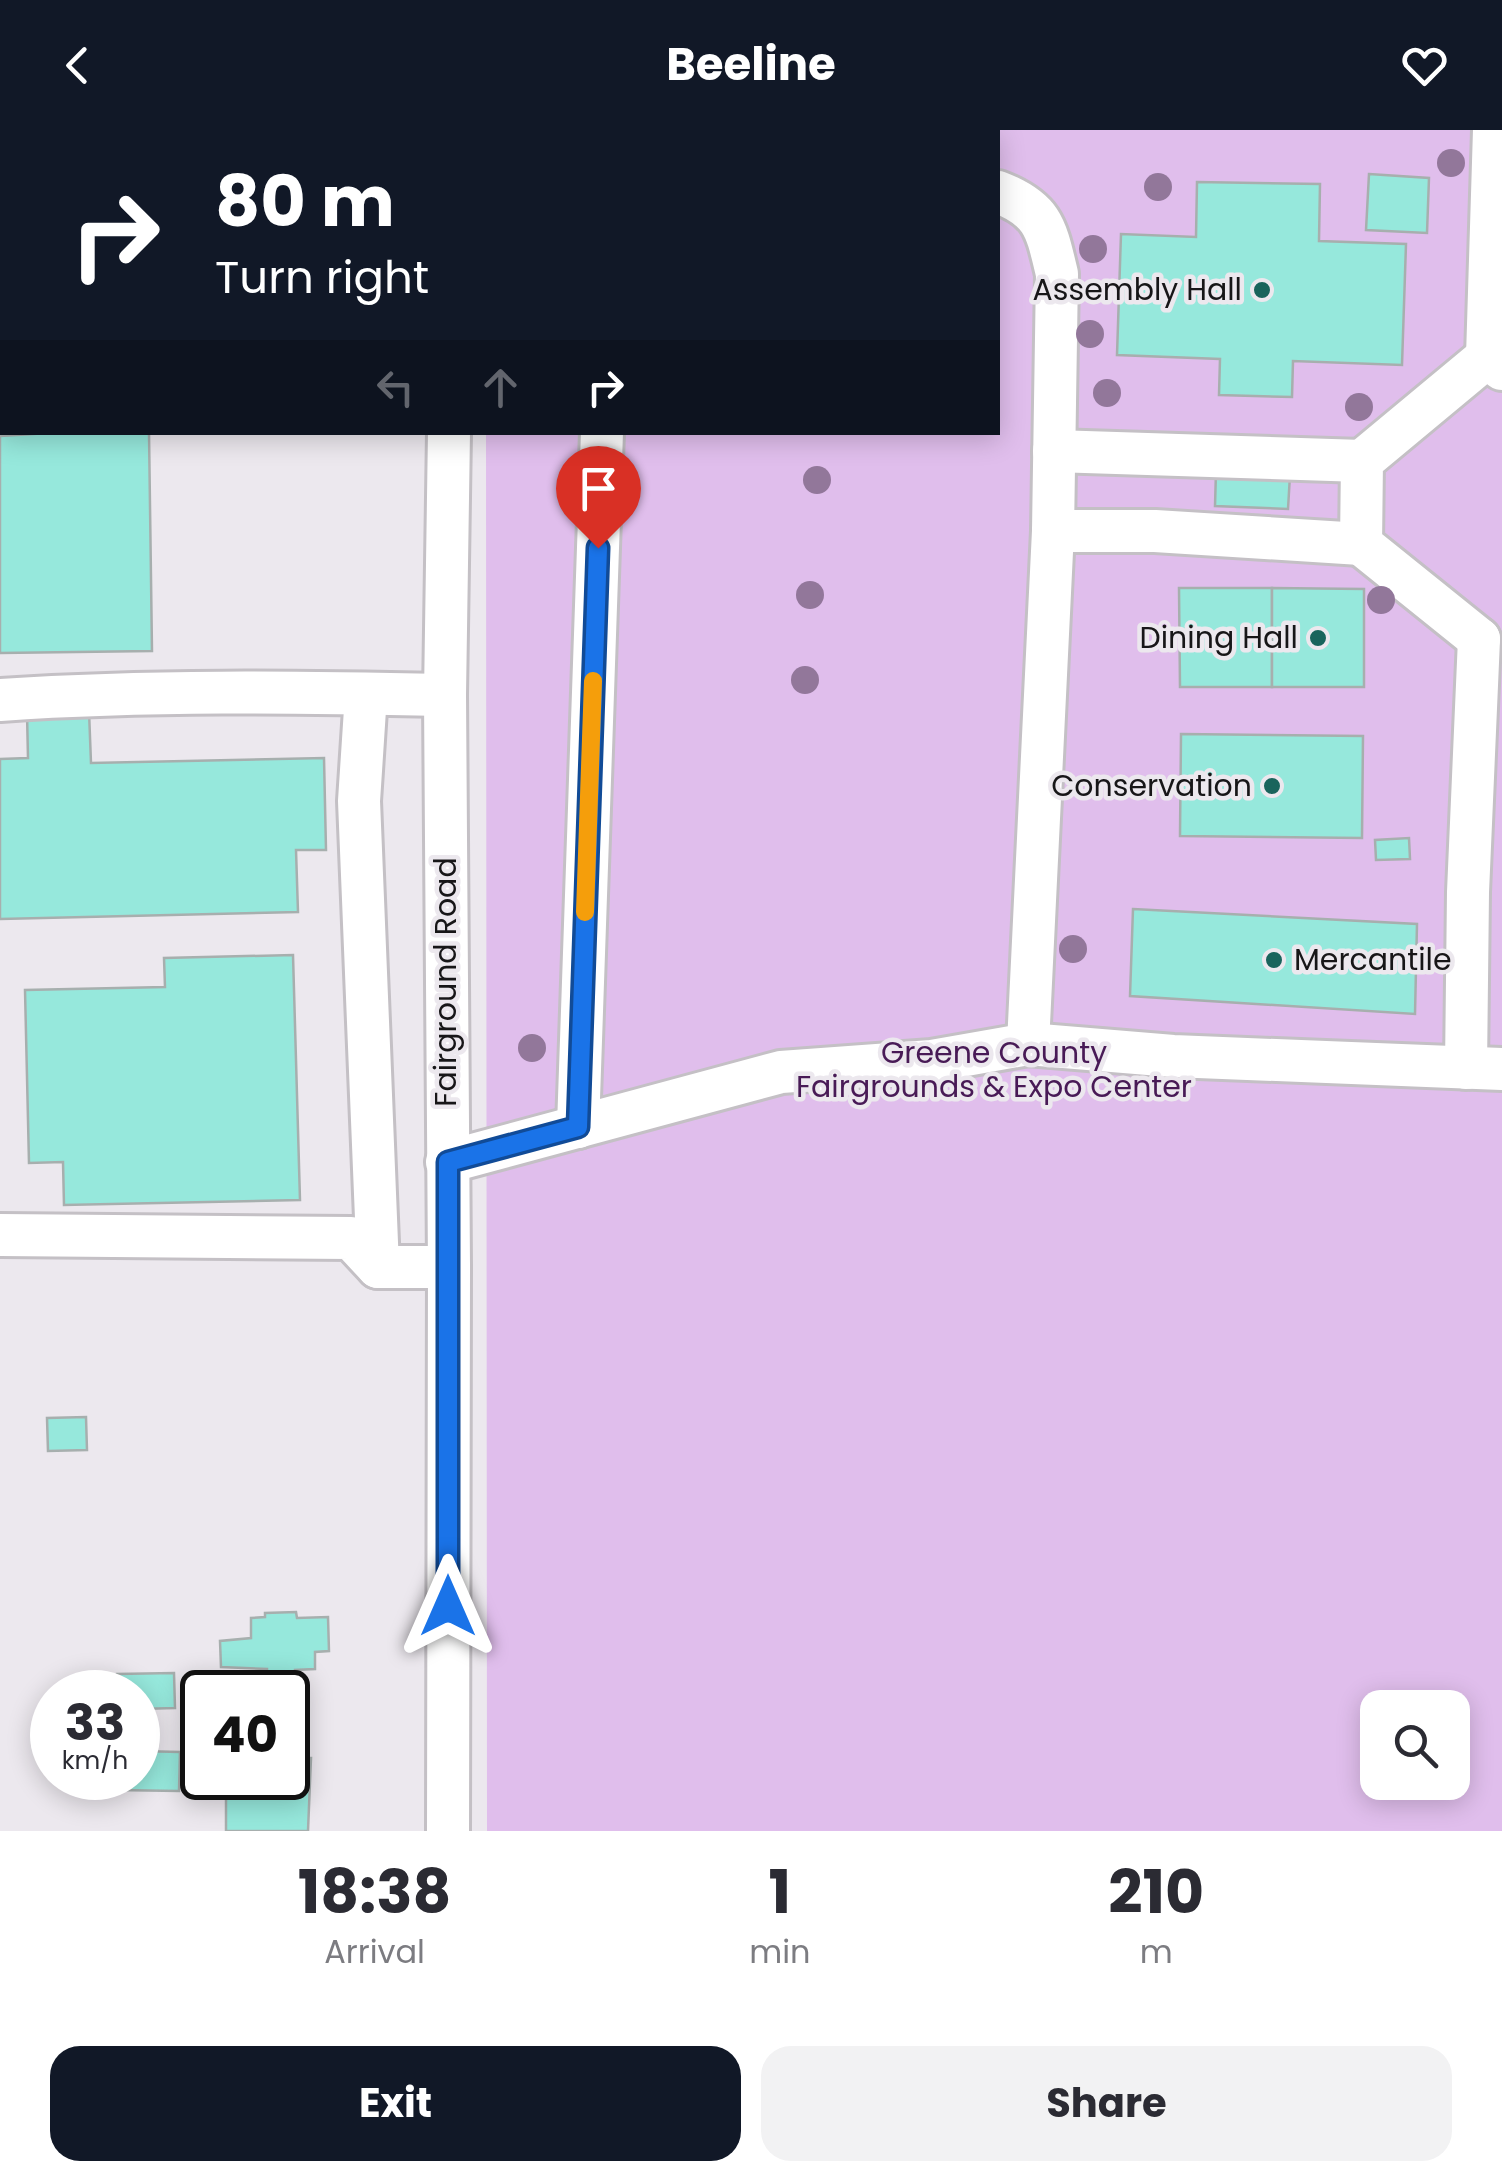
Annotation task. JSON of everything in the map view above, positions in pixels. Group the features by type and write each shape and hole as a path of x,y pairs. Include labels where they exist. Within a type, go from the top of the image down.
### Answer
{"street":[{"path":"1054,451 1362,461 1495,363 1494,130"},
{"path":"1000,193 1032,207 1049,240 1057,274 1052,531 1028,1044"},
{"name":"Fairground Road","path":"448,1831 444,695 449,435"},
{"path":"578,1127 602,435"},
{"path":"1361,544 1362,461"},
{"path":"448,1162 781,1072 932,1060 1028,1044 1173,1056 1484,1069 1468,892 1490,630 1361,544 1155,531 1052,531"},
{"path":"0,700 96,693 444,695"},
{"path":"366,694 359,802 378,1268"},
{"path":"0,1235 351,1238 378,1268 449,1267"}],"green space":[{"name":"Greene County Fairgrounds & Expo Center","path":"1000,130 1502,130 1502,1831 487,1831 486,435 1000,435"}],"building":[{"path":"1369,174 1429,178 1427,233 1366,230"},
{"name":"Assembly Hall","path":"1197,182 1320,184 1319,241 1406,244 1402,365 1293,361 1292,397 1219,395 1220,359 1117,355 1121,234 1196,237"},
{"path":"149,435 152,651 0,653 0,436"},
{"path":"1216,471 1290,475 1288,509 1215,506"},
{"path":"1179,588 1272,588 1272,687 1180,687"},
{"name":"Dining Hall","path":"1272,588 1364,589 1364,687 1272,687"},
{"path":"89,711 91,763 324,758 326,850 296,850 298,912 0,919 0,759 28,758 27,713"},
{"name":"Conservation","path":"1181,734 1363,736 1362,838 1180,836"},
{"path":"1409,838 1410,859 1376,860 1375,840"},
{"name":"Mercantile","path":"1133,909 1417,924 1415,1014 1130,996"},
{"path":"293,955 300,1200 64,1205 63,1162 29,1163 25,990 165,987 164,958"},
{"path":"86,1417 87,1450 48,1451 47,1418"},
{"path":"265,1613 328,1617 329,1651 315,1652 315,1669 221,1667 220,1641 251,1638 251,1618 265,1617"},
{"path":"160,1673 174,1673 175,1708 160,1708"},
{"path":"160,1752 180,1752 179,1791 160,1791"},
{"path":"226,1800 309,1800 308,1831 226,1831"}],"slow traffic":[{"path":"585,912 593,681"}],"place":[{"name":"Assembly Hall","path":"1262,290"},
{"name":"Dining Hall","path":"1318,638"},
{"name":"Conservation","path":"1272,786"},
{"name":"Mercantile","path":"1274,960"}],"route":[{"path":"448,1606 448,1162 578,1127 598,548"}]}
